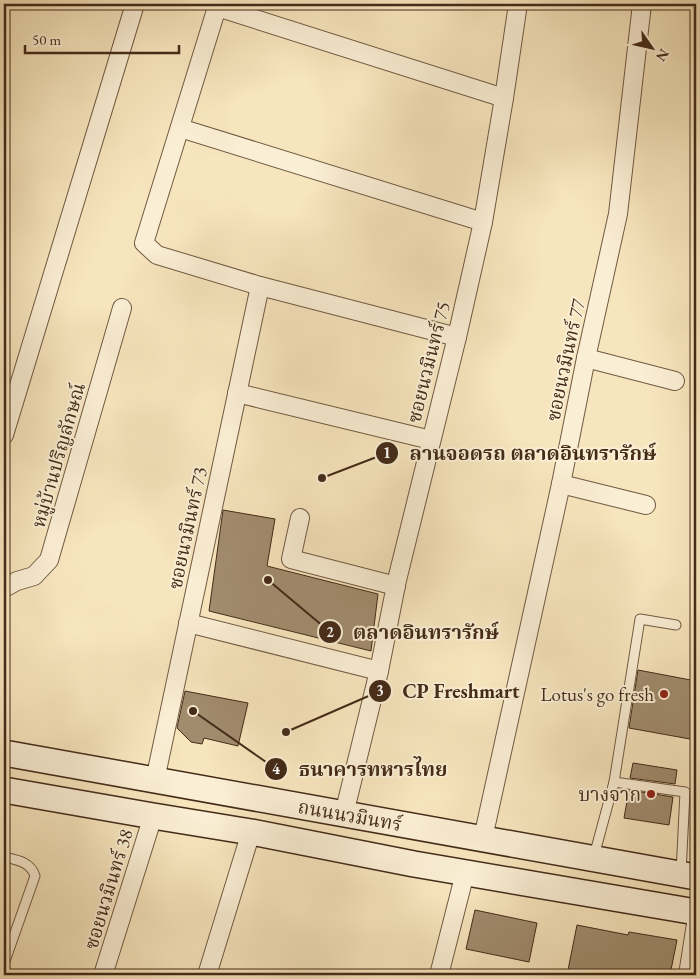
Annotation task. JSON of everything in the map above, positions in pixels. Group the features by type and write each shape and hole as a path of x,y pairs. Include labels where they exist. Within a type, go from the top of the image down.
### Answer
{"main road":[{"name":"ถนนนวมินทร์","path":"4,754 689,875"},
{"name":"ถนนนวมินทร์","path":"4,790 251,832 465,873 696,912"}],"street":[{"path":"4,435 135,4"},
{"name":"ซอยนวมินทร์ 75","path":"344,814 483,222 518,4"},
{"name":"ซอยนวมินทร์ 77","path":"483,838 618,214 642,4"},
{"path":"457,337 260,286 156,255 144,244 218,6 504,98"},
{"path":"180,128 483,222"},
{"name":"ซอยนวมินทร์ 73","path":"155,780 260,286"},
{"name":"หมู่บ้านปริญลักษณ์","path":"4,588 17,581 34,576 49,560 122,308"},
{"path":"586,358 675,381"},
{"path":"238,393 431,440"},
{"path":"561,484 646,505"},
{"path":"300,518 291,559 396,586"},
{"path":"188,623 379,671"},
{"name":"ซอยนวมินทร์ 38","path":"103,975 153,816"},
{"path":"207,975 251,832"},
{"path":"439,975 465,873"},
{"path":"688,975 696,924"}],"lane":[{"path":"594,859 614,782 640,619 676,625"},
{"path":"614,782 684,792 689,875"},
{"path":"4,857 27,864 32,868 35,876 4,964"}],"building":[{"path":"223,510 275,519 267,566 378,594 371,651 209,611"},
{"name":"Lotus's go fresh","path":"638,670 696,681 696,707 690,739 629,728"},
{"path":"185,691 248,703 238,746 204,738 202,744 191,742 177,728"},
{"path":"633,763 677,770 675,784 630,778"},
{"path":"629,790 673,797 669,825 624,818"},
{"path":"475,910 537,923 529,962 466,949"},
{"path":"577,925 628,935 629,932 677,940 670,975 567,975"}],"place":[{"name":"ลานจอดรถ ตลาดอินทรารักษ์","path":"322,478"},
{"name":"ตลาดอินทรารักษ์","path":"268,580"},
{"name":"Lotus's go fresh","path":"664,694"},
{"name":"ธนาคารทหารไทย","path":"193,711"},
{"name":"CP Freshmart","path":"286,732"},
{"name":"บางจาก","path":"651,794"}]}
